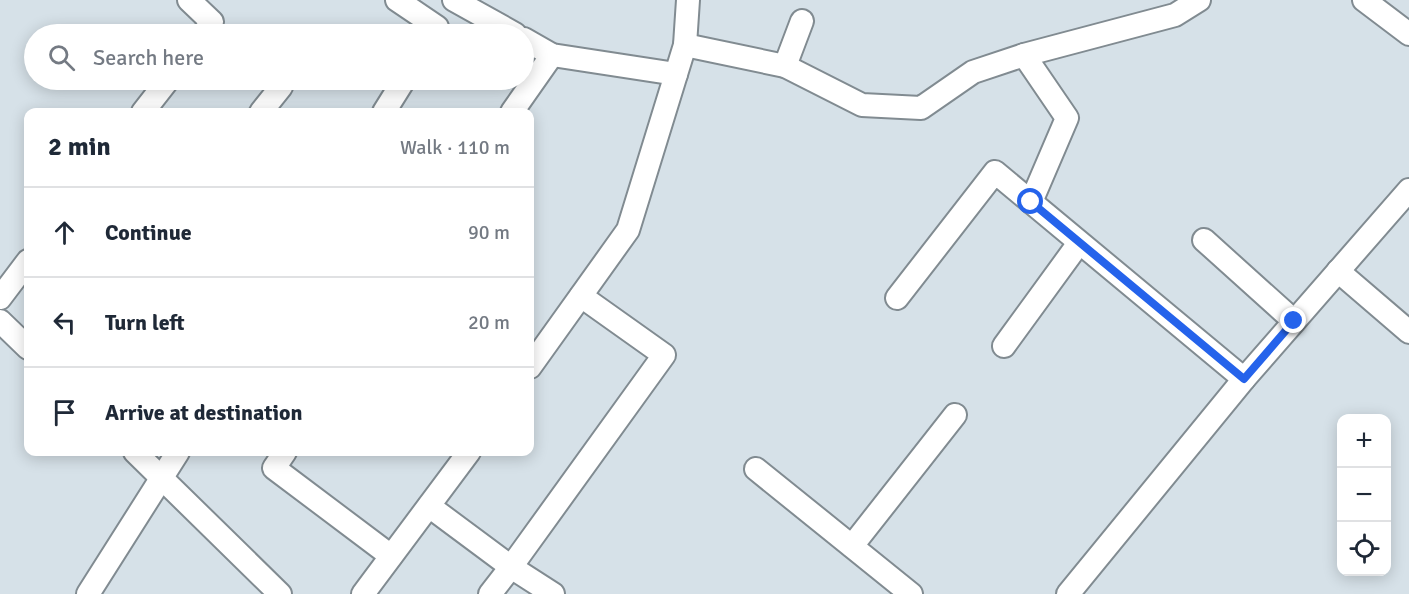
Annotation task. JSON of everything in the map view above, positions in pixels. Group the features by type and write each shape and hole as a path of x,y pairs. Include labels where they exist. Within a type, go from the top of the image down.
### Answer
{"street":[{"path":"189,0 212,22 210,24"},
{"path":"397,0 426,24"},
{"path":"438,24 452,0 496,24"},
{"path":"534,361 628,230 685,45 688,0"},
{"path":"685,45 785,66 862,105 921,108 973,72 1024,55 1175,15 1199,0"},
{"path":"1364,0 1409,34"},
{"path":"785,66 802,21"},
{"path":"534,45 552,55 676,74"},
{"path":"534,81 552,55"},
{"path":"1024,55 1067,118 1031,202"},
{"path":"146,108 160,90"},
{"path":"264,108 279,90"},
{"path":"386,108 398,90"},
{"path":"515,108 527,90"},
{"path":"897,298 995,172 1244,379"},
{"path":"1068,594 1244,379 1409,190"},
{"path":"1204,240 1294,321"},
{"path":"1004,346 1079,243"},
{"path":"0,298 24,266"},
{"path":"1338,271 1409,332"},
{"path":"490,594 664,355 581,296"},
{"path":"3,329 24,345"},
{"path":"852,546 955,415"},
{"path":"139,456 280,594"},
{"path":"88,594 176,456"},
{"path":"282,456 274,468 391,556"},
{"path":"363,594 466,456"},
{"path":"756,469 911,594"},
{"path":"429,506 511,567 553,594"}],"route":[{"path":"1031,202 1244,379 1294,321"}]}
